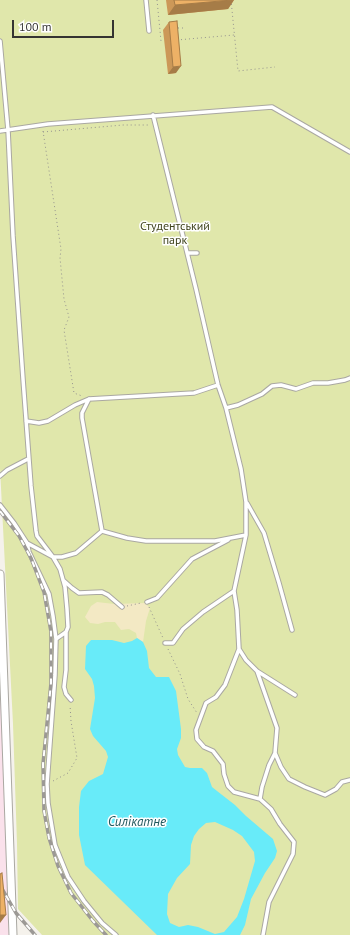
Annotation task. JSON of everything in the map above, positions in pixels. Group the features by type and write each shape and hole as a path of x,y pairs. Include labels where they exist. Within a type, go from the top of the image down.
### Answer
{"street":[{"path":"0,574 13,935"}],"lane":[{"path":"146,0 149,30"},
{"path":"0,41 8,130 13,236 28,458 36,531 60,569 65,587 68,627 66,632 66,670 64,687 66,694 71,700"},
{"path":"0,131 42,125 153,115 272,107 350,152"},
{"path":"153,115 154,125 187,253 218,385 226,408 241,469 246,502 246,535 234,591 237,610 239,649 225,685 216,696 206,703 196,730 197,739 204,747 213,751 223,764 224,774 228,786 234,792 260,798 271,809 294,842 293,854 268,902 263,935"},
{"path":"187,253 197,253"},
{"path":"226,408 238,405 262,394 272,386 281,385 296,389 314,382 328,383 350,378"},
{"path":"26,421 39,423 48,421 75,405 89,399 194,393 218,385"},
{"path":"89,399 82,413 82,418 102,531"},
{"path":"0,476 7,470 28,458"},
{"path":"246,502 264,533 292,630"},
{"path":"0,505 27,543 29,552 49,594 53,616 56,639 55,675 47,784 48,803 55,845 68,877 88,907 102,923 116,935"},
{"path":"102,531 127,538 146,541 215,541 246,535"},
{"path":"27,543 53,557 62,557 76,553 102,531"},
{"path":"147,602 157,598 192,559 230,539"},
{"path":"63,579 79,593 102,592 122,607"},
{"path":"166,643 173,643 183,629 203,612 234,591"},
{"path":"56,639 66,632"},
{"path":"239,649 246,660 257,671 295,695"},
{"path":"257,671 276,728 275,753 262,787 260,798"},
{"path":"275,753 281,767 290,779 324,795 336,789 342,782 350,780"}],"path":[{"path":"157,0 161,41"},
{"path":"231,0 238,71 275,67"},
{"path":"174,29 185,28"},
{"path":"175,40 234,35"},
{"path":"42,125 62,248 60,258 64,299 69,317 64,330 74,393 89,399"},
{"path":"43,132 123,125 154,125"},
{"path":"122,607 147,602 180,674 188,699 200,718"},
{"path":"47,784 68,773 77,758 71,721 71,700"}],"shaded area":[{"path":"0,645 10,935 0,935"}],"green space":[{"name":"Студентський парк","path":"0,0 350,0 350,935 42,935 18,909 13,724 0,468"}],"sand":[{"path":"97,602 114,604 145,603 150,608 146,621 143,642 137,638 136,633 129,629 121,630 115,622 98,624 90,623 85,617 91,606"}],"water":[{"name":"Силікатне","path":"137,638 143,642 147,651 149,668 156,677 169,677 176,691 181,729 181,738 177,749 178,755 185,767 202,768 207,773 212,787 235,805 273,839 277,851 275,858 251,899 245,925 240,935 157,935 85,865 79,835 79,807 81,791 89,781 103,774 108,757 106,751 93,736 90,729 95,698 92,679 85,669 86,646 91,640 112,640 124,643","holes":["215,822 242,836 254,852 255,861 237,917 224,932 215,934 198,927 188,925 179,927 170,923 167,914 168,894 177,878 190,864 191,845 194,836 206,823"]}],"building":[{"path":"174,0 232,0 175,5"},
{"path":"177,21 181,66 173,67 169,22"},
{"path":"2,873 6,915 0,915 0,874"}],"railway":[{"path":"0,511 19,536 31,558 44,592 51,632 51,683 43,764 44,811 49,838 58,866 71,893 106,935"},
{"path":"0,885 16,913 35,935"}]}
